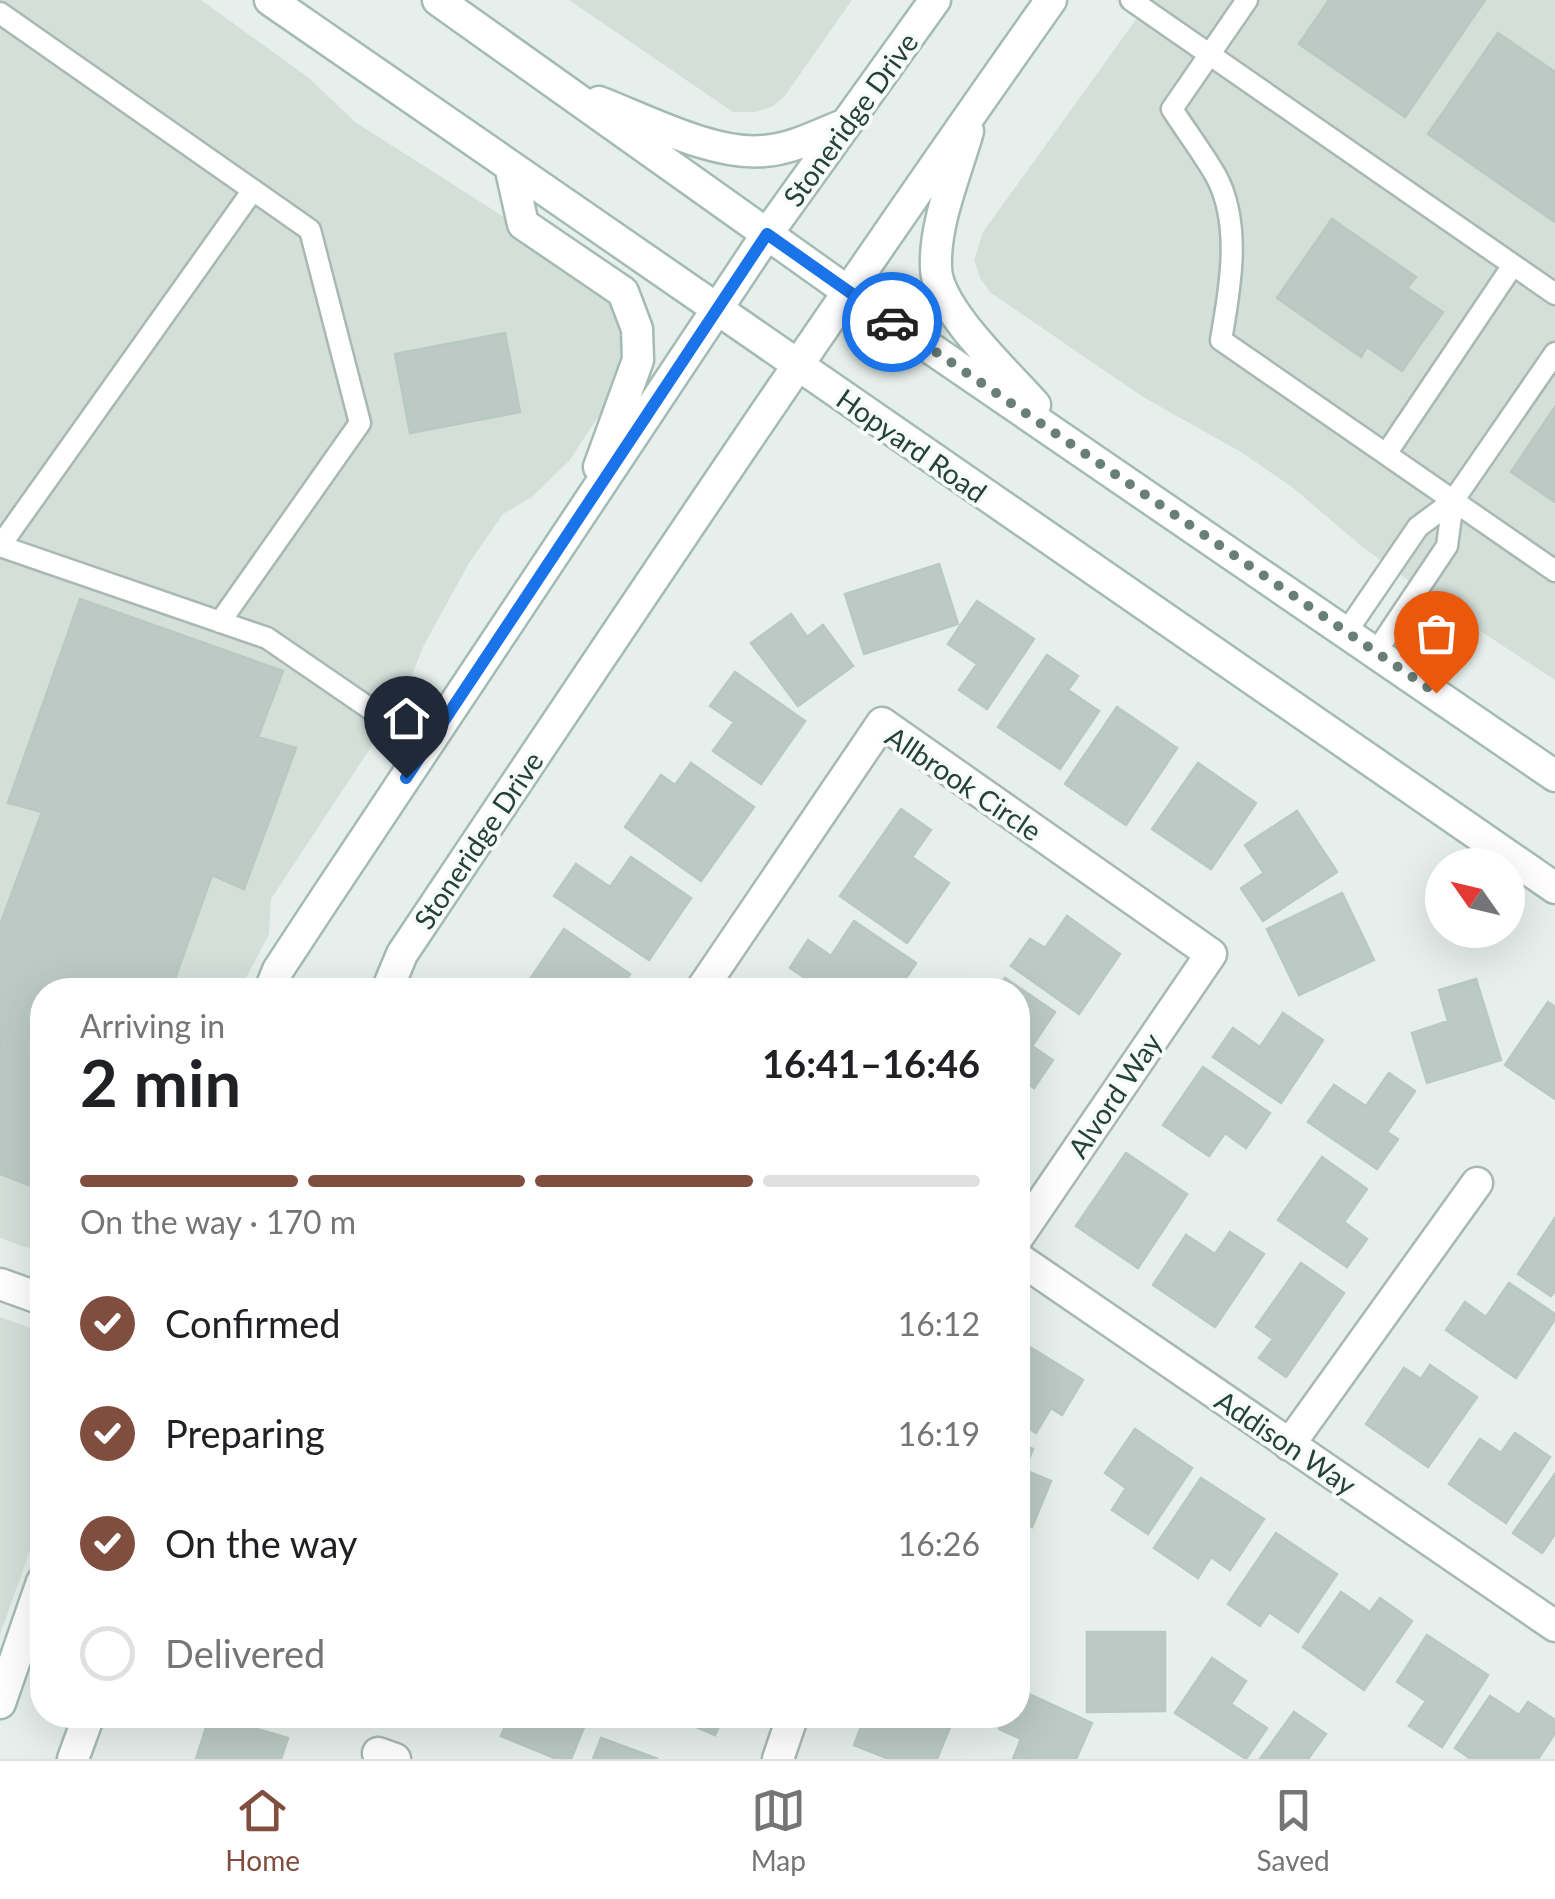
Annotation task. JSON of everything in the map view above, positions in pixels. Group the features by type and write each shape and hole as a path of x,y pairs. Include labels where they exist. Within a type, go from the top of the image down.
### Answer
{"main road":[{"name":"Hopyard Road","path":"270,0 1555,888"},
{"path":"438,0 847,291 1555,776"},
{"name":"Stoneridge Drive","path":"275,978 767,234 935,0"},
{"name":"Stoneridge Drive","path":"392,978 402,954 796,366 1051,0"},
{"path":"559,86 703,142 736,150 762,152 788,146 846,124"},
{"path":"974,110 938,241 936,272 948,306 1067,441"},
{"path":"510,166 523,224 623,292 636,329 638,360 585,508"},
{"name":"Allbrook Circle","path":"709,978 882,723 1211,954"},
{"name":"Alvord Way","path":"1030,1219 1211,954"},
{"path":"1289,1445 1477,1184"},
{"name":"Addison Way","path":"1030,1266 1555,1626"},
{"path":"0,1284 30,1295"},
{"path":"0,1703 30,1617"},
{"path":"73,1759 84,1728"},
{"path":"778,1759 789,1728"}],"lane":[{"path":"4,0 0,10 310,230 360,423 220,622"},
{"path":"1131,0 1555,294"},
{"path":"1248,0 1172,109 1218,178 1229,218 1231,285 1221,340 1555,571"},
{"path":"253,190 0,546 268,638 426,747"},
{"path":"1386,454 1513,265"},
{"path":"1346,631 1418,527 1453,501 1555,353"},
{"path":"1376,652 1447,546 1453,501"}],"shaded area":[{"path":"0,0 201,0 309,78 355,122 573,261 620,305 629,352 608,402 569,461 532,497 503,514 469,563 369,750 271,899 269,934 246,978 30,978 30,1249 0,1238"},
{"path":"569,0 852,0 784,97 755,112 733,112"},
{"path":"1150,0 1555,0 1555,680 1364,548 1292,487 1241,452 1143,397 991,293 980,278 974,260 983,232"},
{"path":"0,1317 30,1328 30,1551 0,1635"}],"building":[{"path":"1329,0 1485,0 1405,117 1299,44"},
{"path":"1498,33 1555,72 1555,222 1428,134"},
{"path":"1332,219 1416,277 1407,288 1443,312 1402,371 1367,347 1361,357 1277,298"},
{"path":"505,333 520,412 410,433 395,354"},
{"path":"1555,407 1555,502 1511,472"},
{"path":"939,564 958,624 864,654 845,594"},
{"path":"80,599 283,671 258,737 296,748 244,889 212,875 175,978 30,978 30,1185 0,1174 0,925 42,812 8,803"},
{"path":"977,601 1034,639 987,709 959,690 977,664 948,644"},
{"path":"791,614 807,637 823,625 853,666 798,706 751,643"},
{"path":"1047,655 1078,676 1068,690 1099,711 1060,769 998,727"},
{"path":"735,672 805,721 761,784 713,751 734,722 710,706"},
{"path":"1117,707 1177,748 1126,825 1065,784"},
{"path":"691,763 754,807 701,881 625,827 661,775 675,785"},
{"path":"1198,763 1256,803 1211,869 1152,829"},
{"path":"901,809 931,830 912,857 949,883 907,943 840,896"},
{"path":"1297,811 1337,872 1263,921 1241,888 1264,873 1245,845"},
{"path":"631,857 691,898 649,960 554,896 576,864 610,887"},
{"path":"1342,893 1374,960 1299,995 1267,929"},
{"path":"1067,916 1120,954 1079,1014 1011,966 1030,939 1045,948"},
{"path":"854,921 916,963 906,978 805,978 790,968 808,940 831,956"},
{"path":"564,929 630,974 627,978 531,978"},
{"path":"1476,979 1501,1060 1427,1083 1412,1033 1448,1021 1439,990"},
{"path":"1030,995 1055,1012 1032,1046 1053,1060 1034,1088 1030,1085"},
{"path":"1548,1002 1555,1007 1555,1099 1505,1065"},
{"path":"1283,1013 1323,1040 1281,1103 1213,1057 1233,1028 1260,1047"},
{"path":"1203,1067 1270,1113 1246,1148 1225,1133 1209,1156 1163,1125"},
{"path":"1389,1073 1415,1091 1387,1132 1398,1139 1377,1169 1308,1122 1334,1085 1366,1106"},
{"path":"1126,1153 1187,1194 1138,1268 1076,1226"},
{"path":"1322,1157 1367,1189 1344,1222 1367,1239 1347,1267 1278,1220"},
{"path":"1555,1218 1555,1291 1551,1296 1518,1274"},
{"path":"1230,1232 1264,1254 1215,1327 1153,1285 1186,1235 1215,1254"},
{"path":"1301,1263 1344,1293 1286,1377 1259,1358 1273,1339 1256,1327"},
{"path":"1509,1283 1555,1314 1516,1378 1446,1330 1465,1302 1486,1317"},
{"path":"1030,1347 1083,1380 1062,1415 1051,1408 1036,1433 1030,1429"},
{"path":"1430,1365 1477,1397 1428,1467 1366,1424 1404,1368 1421,1379"},
{"path":"1135,1429 1192,1468 1148,1534 1112,1510 1126,1488 1105,1473"},
{"path":"1515,1433 1550,1457 1506,1523 1449,1484 1480,1439 1501,1453"},
{"path":"1030,1472 1051,1481 1030,1526"},
{"path":"1555,1474 1555,1534 1542,1553 1513,1533"},
{"path":"1201,1478 1264,1519 1230,1570 1211,1557 1198,1578 1154,1548"},
{"path":"1276,1533 1337,1574 1298,1632 1269,1612 1260,1626 1228,1604"},
{"path":"1341,1592 1370,1612 1380,1598 1412,1621 1364,1690 1303,1647"},
{"path":"1087,1632 1165,1632 1165,1711 1087,1712"},
{"path":"1427,1635 1488,1675 1442,1747 1409,1726 1426,1701 1397,1682"},
{"path":"1212,1658 1246,1681 1231,1704 1267,1728 1246,1759 1175,1713"},
{"path":"1030,1695 1092,1723 1076,1759 1013,1759 1021,1739 999,1729 1030,1728"},
{"path":"1490,1696 1519,1715 1528,1702 1555,1720 1555,1733 1538,1759 1471,1759 1455,1748"},
{"path":"1294,1712 1326,1734 1308,1759 1260,1759"},
{"path":"206,1728 254,1728 288,1738 281,1759 196,1759"},
{"path":"504,1728 584,1728 571,1759 557,1759 501,1736"},
{"path":"699,1728 718,1728 715,1735"},
{"path":"861,1728 950,1728 937,1759 889,1759 854,1745"},
{"path":"601,1738 658,1759 593,1759"}],"way so far":[{"path":"892,322 1436,693"}],"route":[{"path":"406,778 767,234 892,322"}]}
